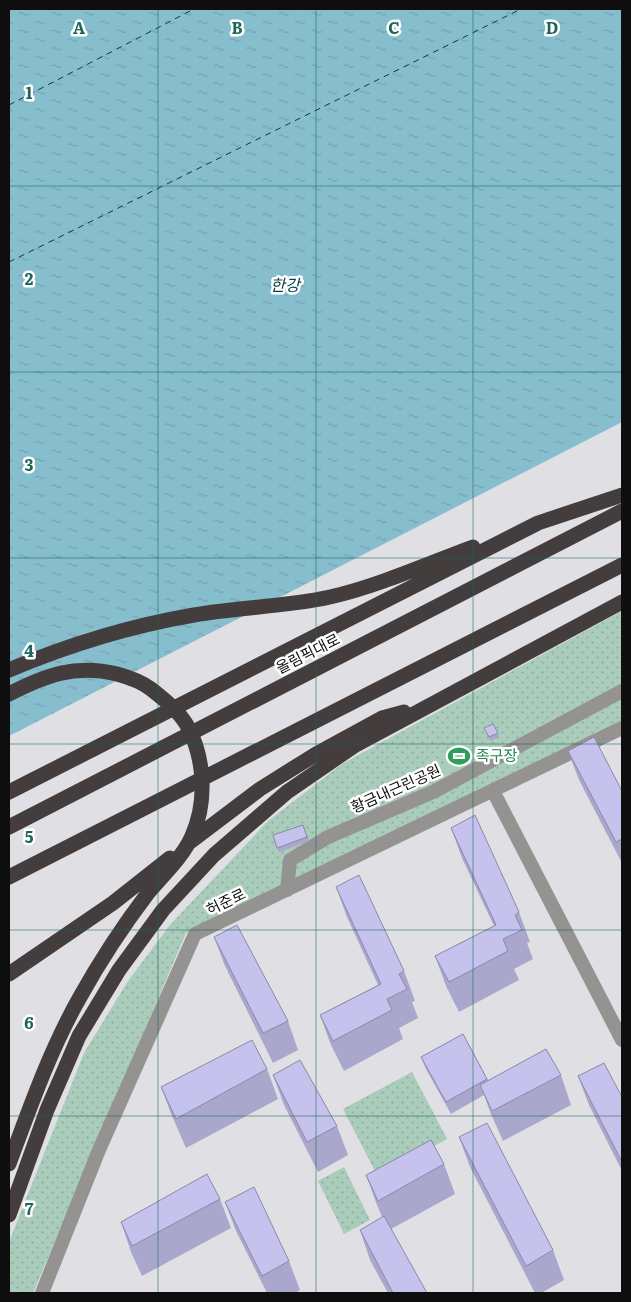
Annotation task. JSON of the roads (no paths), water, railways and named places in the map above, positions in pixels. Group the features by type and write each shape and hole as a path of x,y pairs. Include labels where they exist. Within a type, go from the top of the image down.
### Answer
{"highway":[{"path":"9,670 93,638 138,626 195,615 297,603 330,597 382,581 538,524 622,496"},
{"name":"올림픽대로","path":"9,827 622,511"},
{"path":"9,792 538,524"},
{"path":"9,877 622,565"},
{"path":"9,1215 47,1110 79,1036 119,970 163,910 214,856 287,792 354,746 622,602"},
{"path":"9,694 52,674 76,670 103,671 126,676 148,686 170,703 187,726 198,751 203,781 200,809 192,837 114,940 79,998 45,1066 9,1164"},
{"path":"9,974 113,903 260,789 316,754 382,718 431,704"}],"street":[{"name":"황금내근린공원","path":"287,890 290,860 328,837 433,792 622,691"},
{"name":"허준로","path":"42,1293 99,1150 196,934 622,728"},
{"path":"493,791 622,1040"}],"water":[{"name":"한강","path":"9,9 622,9 622,422 9,736"}],"place":[{"name":"족구장","path":"459,756"}]}
